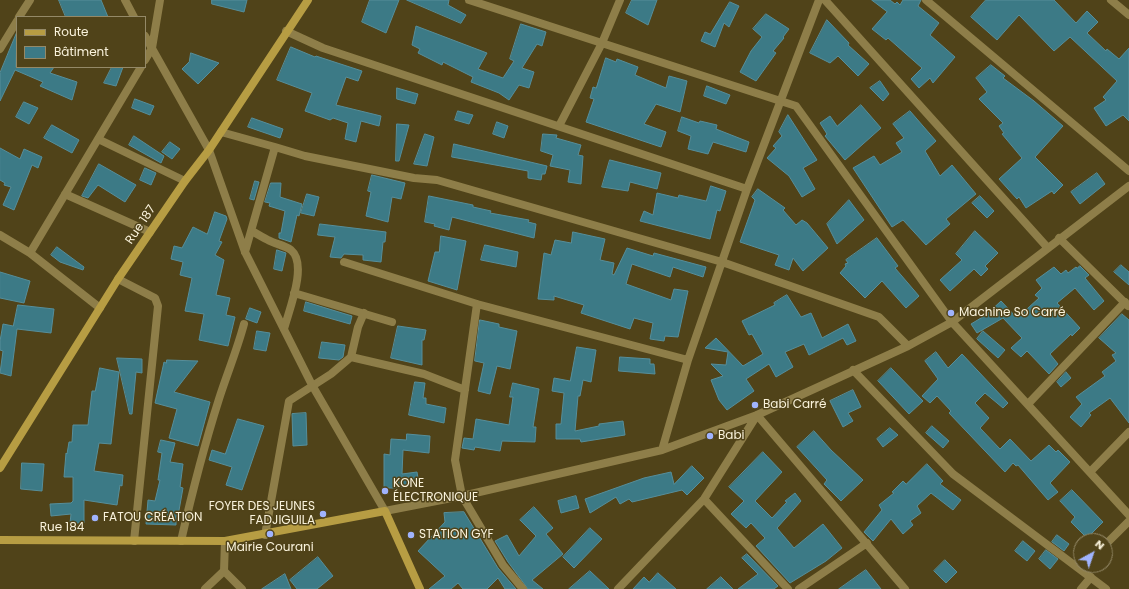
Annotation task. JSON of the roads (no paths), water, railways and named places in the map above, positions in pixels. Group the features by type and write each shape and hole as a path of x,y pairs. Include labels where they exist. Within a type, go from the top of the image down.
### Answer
{"street":[{"path":"20,16 30,0"},
{"path":"124,0 133,16"},
{"path":"146,58 152,48 160,0"},
{"name":"Rue 187","path":"0,468 118,279 185,181 209,150 286,31 308,0"},
{"path":"469,0 796,106 952,322 1129,515"},
{"path":"559,126 602,43 620,0"},
{"path":"662,450 688,360 747,189 782,102 819,0"},
{"path":"825,0 1047,247"},
{"path":"926,0 1129,171"},
{"path":"1111,0 1129,15"},
{"path":"0,49 16,23"},
{"path":"286,31 323,48 747,189"},
{"path":"146,38 209,150 245,252 312,385 385,511 420,589"},
{"path":"30,253 140,68"},
{"path":"221,132 275,148 414,178 437,180 722,262 879,317 908,346"},
{"path":"98,139 185,181"},
{"path":"245,252 275,148"},
{"path":"385,511 462,496 662,450 757,415 908,346 952,322 1047,247 1129,186"},
{"path":"65,194 150,232"},
{"path":"252,230 268,240 290,249 295,254 299,263 294,292 284,329"},
{"path":"0,236 30,253 100,308"},
{"path":"1028,404 1127,304 1059,238"},
{"path":"344,262 477,304 688,360"},
{"path":"118,279 155,298 158,306 134,541"},
{"path":"294,292 392,322"},
{"path":"477,304 455,460 462,496 503,565 522,589"},
{"path":"265,534 289,401 331,374 351,357 358,327 364,313"},
{"path":"181,541 205,443 222,389 237,350 244,324"},
{"path":"351,357 424,374 465,390"},
{"path":"853,370 953,474 1073,561"},
{"path":"618,589 704,499 757,415"},
{"path":"757,415 905,589"},
{"path":"1090,471 1129,432"},
{"path":"704,499 788,589"},
{"name":"Rue 184","path":"0,540 225,541 385,511"},
{"path":"1113,536 1129,521"},
{"path":"205,589 224,571 225,541"},
{"path":"799,589 866,544"},
{"path":"224,571 242,589"},
{"path":"1087,573 1106,589"},
{"path":"1081,589 1091,577"}],"place":[{"name":"Machine So Carré","path":"951,313"},
{"name":"Babi Carré","path":"755,405"},
{"name":"Babi","path":"710,436"},
{"name":"KONE ÉLECTRONIQUE","path":"385,491"},
{"name":"FOYER DES JEUNES FADJIGUILA","path":"323,514"},
{"name":"FATOU CRÉATION","path":"95,518"},
{"name":"Mairie Courani","path":"270,534"},
{"name":"STATION GYF","path":"411,535"}]}
